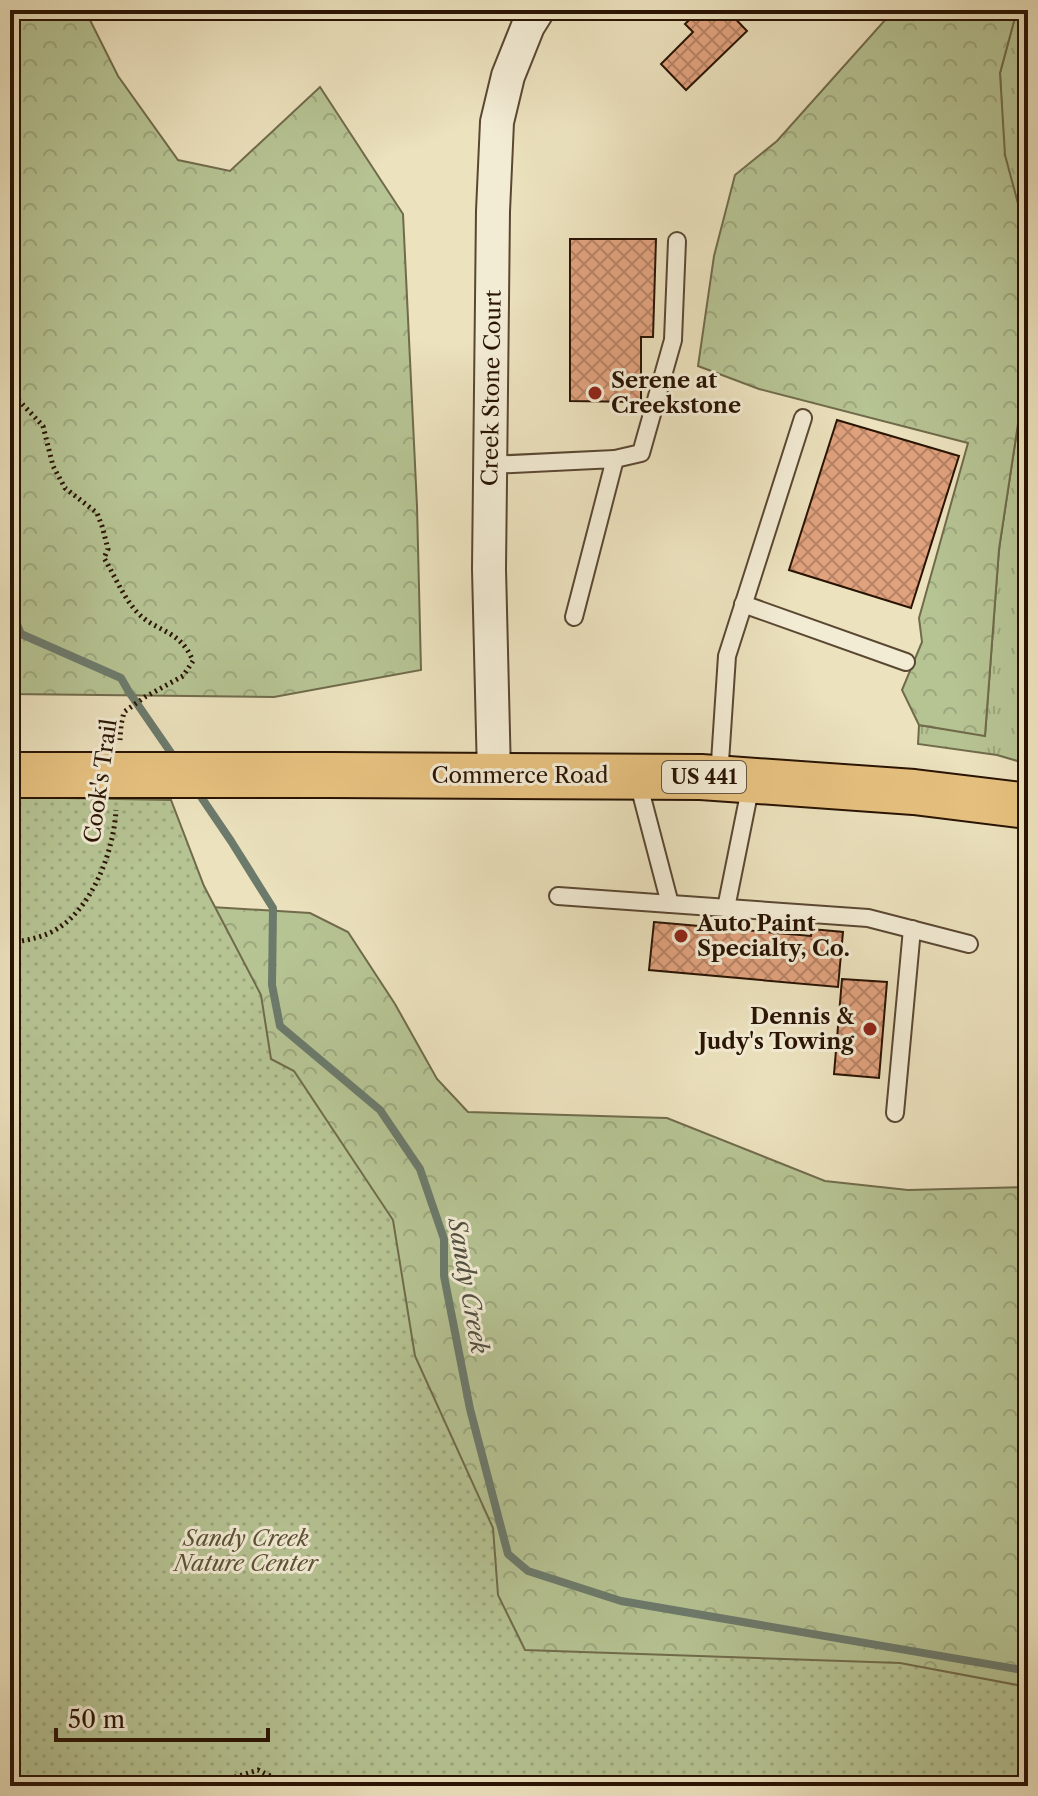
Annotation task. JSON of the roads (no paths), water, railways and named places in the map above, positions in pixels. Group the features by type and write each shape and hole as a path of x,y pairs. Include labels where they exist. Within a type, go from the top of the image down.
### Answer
{"highway":[{"name":"Commerce Road","path":"10,775 637,776 914,792 1028,806"}],"street":[{"name":"Creek Stone Court","path":"494,774 489,569 493,211 497,122 508,76 528,26 538,10"}],"lane":[{"path":"490,465 615,459 641,453 673,340 677,241"},
{"path":"726,908 736,780 727,656 803,418"},
{"path":"574,617 615,459"},
{"path":"743,604 906,662"},
{"path":"637,776 670,904"},
{"path":"558,896 868,918 969,944"},
{"path":"895,1113 912,929"}],"waterway":[{"name":"Sandy Creek","path":"10,608 21,634 121,678 176,760"},
{"name":"Sandy Creek","path":"197,791 273,908 272,985 280,1026 380,1110 420,1169 444,1239 444,1276 470,1409 508,1554 528,1571 621,1601 1028,1671"}],"place":[{"name":"Serene at Creekstone","path":"595,393"},
{"name":"Auto Paint Specialty, Co.","path":"681,936"},
{"name":"Dennis & Judy's Towing","path":"870,1029"}],"park label":[{"name":"Sandy Creek Nature Center","path":"246,1550"}]}
